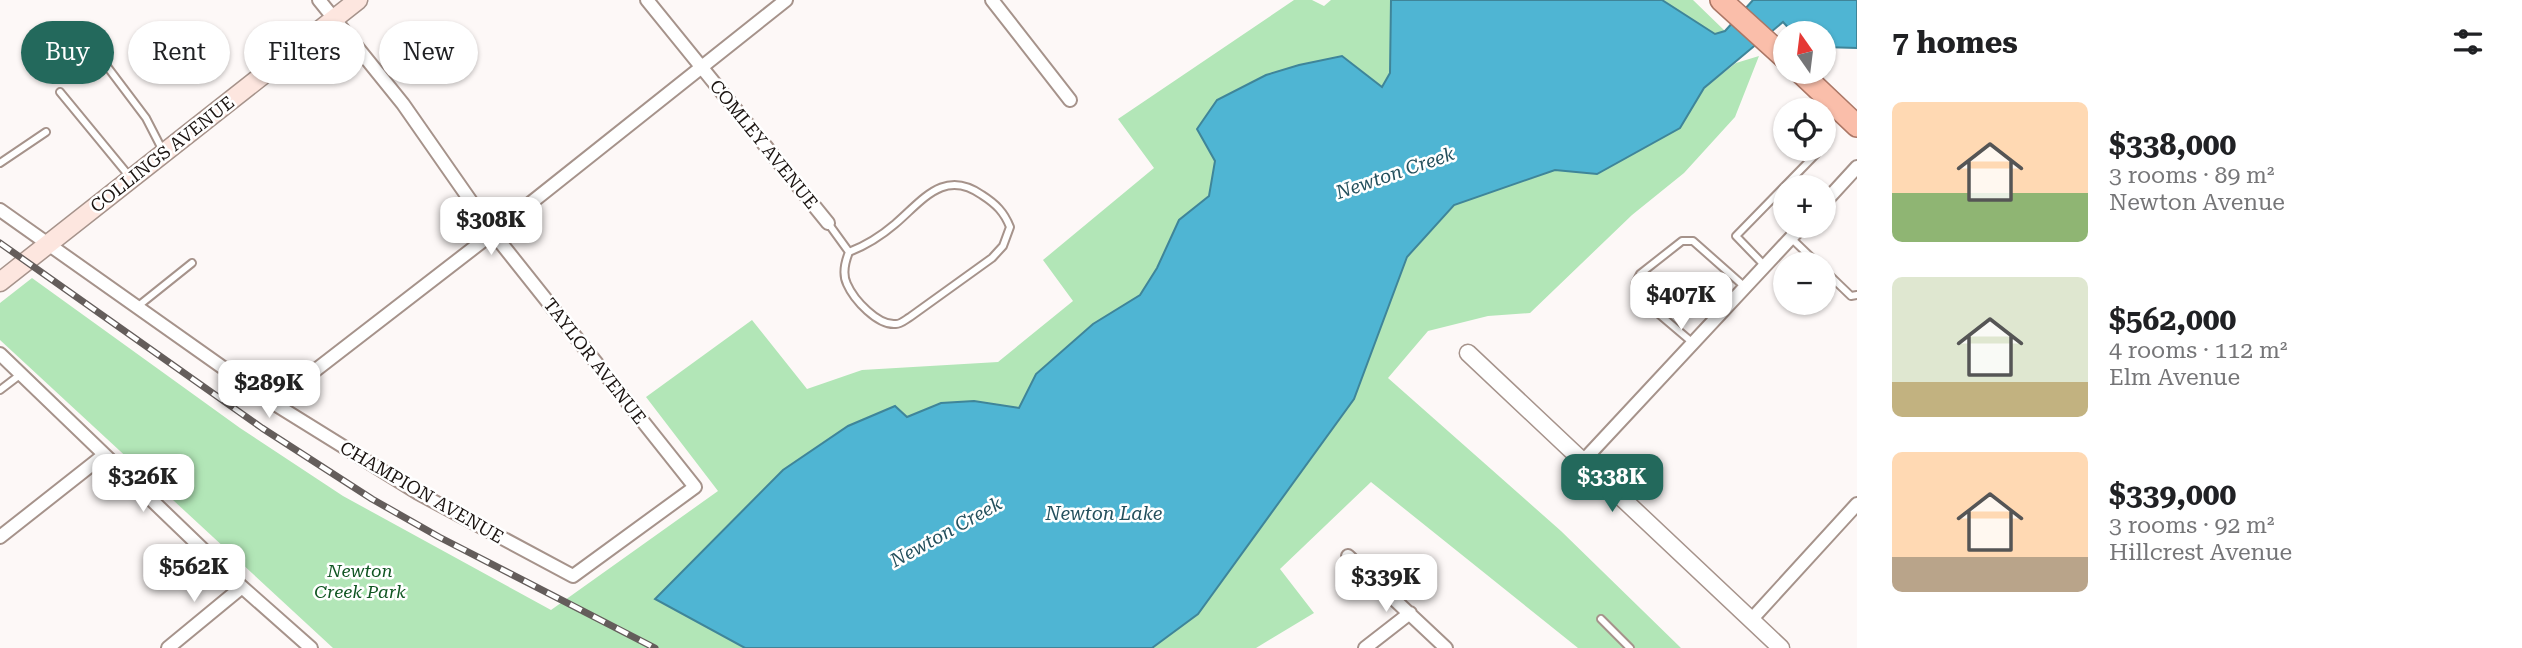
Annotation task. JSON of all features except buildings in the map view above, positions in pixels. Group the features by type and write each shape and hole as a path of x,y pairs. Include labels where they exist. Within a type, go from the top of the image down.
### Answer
{"highway":[{"path":"1725,3 1773,47"},
{"path":"1836,113 1857,126"}],"main road":[{"name":"COLLINGS AVENUE","path":"0,282 358,0"}],"street":[{"name":"TAYLOR AVENUE","path":"319,0 402,104 493,233 695,487 572,576"},
{"name":"COMLEY AVENUE","path":"647,0 828,223"},
{"path":"273,403 493,233 786,0"},
{"path":"992,0 1070,100"},
{"path":"1836,190 1857,167"},
{"name":"CHAMPION AVENUE","path":"0,210 273,403 418,493 572,576"},
{"path":"1583,461 1791,238"},
{"path":"1468,353 1751,620 1775,646"},
{"path":"0,354 242,587 311,648"},
{"path":"0,537 104,455"},
{"path":"1751,620 1857,504"},
{"path":"1348,556 1446,648"},
{"path":"168,648 242,587"},
{"path":"1365,648 1410,613"}],"lane":[{"path":"114,76 146,118 164,153"},
{"path":"60,92 131,179"},
{"path":"0,163 46,132"},
{"path":"1765,265 1736,236 1809,161"},
{"path":"828,223 849,253 844,272 846,283 878,320 887,324 899,324 992,258 1009,236 1010,227 997,205 975,190 955,184 931,192 874,241 849,253"},
{"path":"1791,238 1806,252"},
{"path":"1693,343 1640,298 1635,284 1640,274 1682,241 1693,241 1745,287"},
{"path":"136,307 192,263"},
{"path":"1836,282 1851,296 1857,295"},
{"path":"0,390 21,374"},
{"path":"1601,619 1630,648"}],"green space":[{"name":"Newton Creek Park","path":"1294,0 1312,0 1324,6 1331,0 1391,0 1390,73 1382,87 1342,56 1266,75 1197,129 1215,161 1209,196 1179,221 1157,268 1140,296 1093,324 1036,374 1019,408 974,401 941,403 907,417 655,598 745,648 333,648 0,340 0,303 32,278 240,428 343,496 551,610 718,491 646,397 752,320 807,389 862,370 998,362 1073,301 1043,260 1154,168 1118,119"},
{"path":"1662,0 1693,0 1725,31 1715,34"},
{"path":"1759,56 1735,117 1684,173 1632,215 1530,313 1488,316 1428,331 1388,378 1561,531 1681,648 1578,648 1371,482 1280,569 1314,613 1256,648 1152,648 1198,614 1354,399 1407,257 1454,205 1556,170 1597,174 1680,128 1704,88 1736,63"}],"water":[{"name":"Newton Lake","path":"1391,0 1662,0 1715,34 1725,31 1753,0 1857,0 1857,48 1836,47 1836,21 1773,21 1773,30 1704,88 1680,128 1597,174 1555,170 1454,205 1407,257 1354,399 1198,614 1152,648 745,648 655,599 783,470 848,426 895,406 907,417 941,403 974,401 1019,408 1036,374 1093,324 1140,295 1157,268 1179,220 1209,196 1215,161 1197,129 1217,100 1266,75 1342,56 1382,87 1390,73"}],"railway":[{"path":"0,243 262,428 372,499 439,537 655,648"}],"water label":[{"name":"Newton Creek","path":"1395,173"},
{"name":"Newton Creek","path":"946,532"}]}
